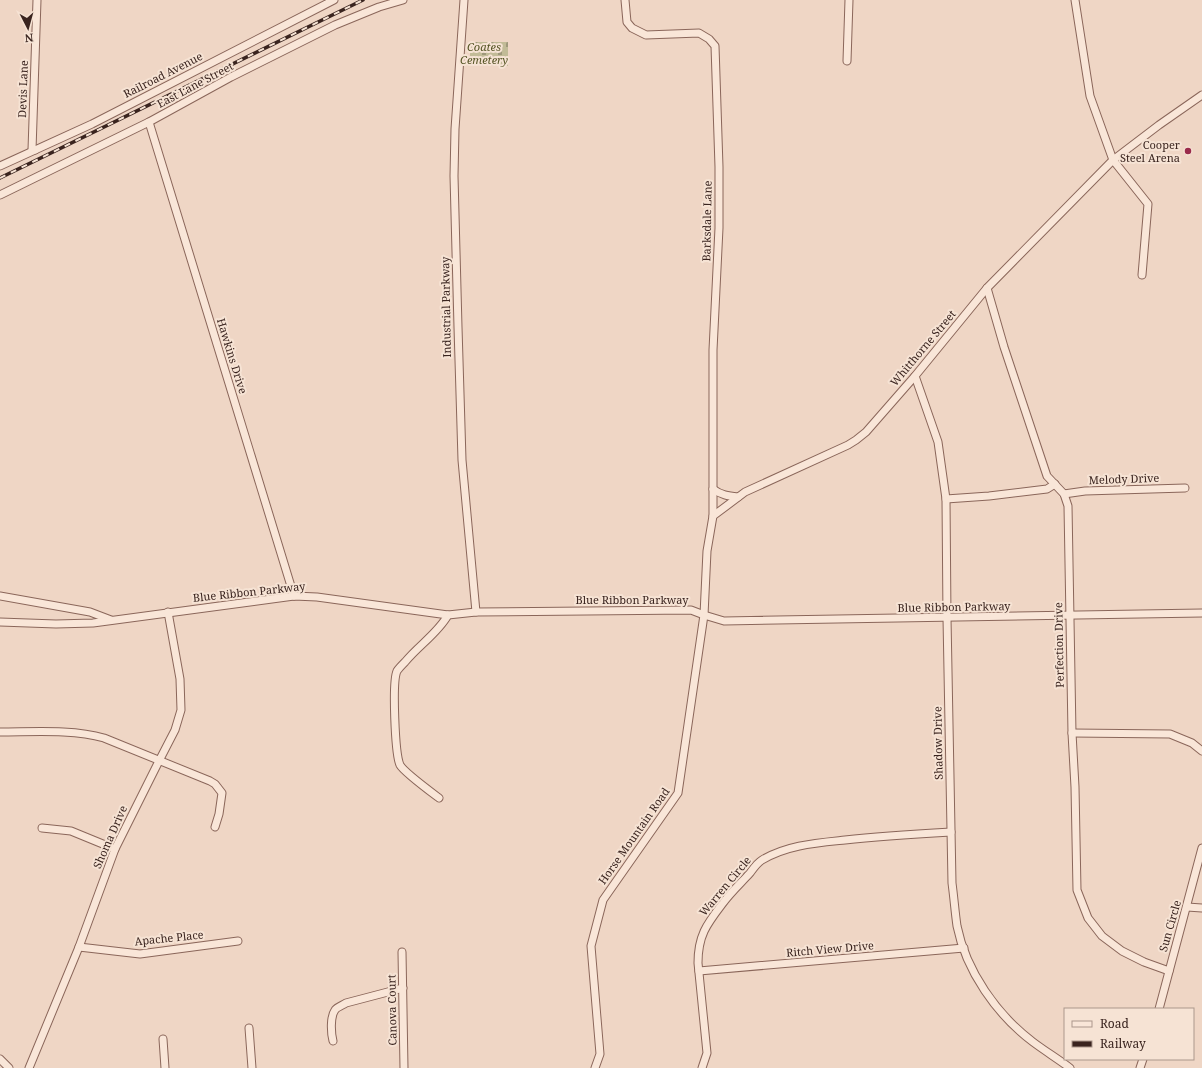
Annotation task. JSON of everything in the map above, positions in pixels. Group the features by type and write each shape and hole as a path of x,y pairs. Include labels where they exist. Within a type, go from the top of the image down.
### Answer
{"street":[{"name":"Devis Lane","path":"35,150 32,150 38,0"},
{"name":"Railroad Avenue","path":"0,166 92,124 334,0"},
{"name":"East Lane Street","path":"0,194 149,122 231,77 335,26 379,7 403,0"},
{"name":"Industrial Parkway","path":"464,0 455,129 454,176 462,460 476,612"},
{"name":"Barksdale Lane","path":"625,0 627,22 632,28 646,35 699,33 709,39 715,46 719,228 713,350 713,516"},
{"path":"847,61 849,0"},
{"path":"1075,0 1090,96 1113,160 1148,204 1142,275"},
{"name":"Whitthorne Street","path":"713,516 745,492 856,440 866,432 915,376 987,288 1113,160 1202,95"},
{"name":"Hawkins Drive","path":"149,122 294,596"},
{"name":"Perfection Drive","path":"987,288 1047,476 1064,494 1068,506 1072,734 1075,787 1077,890 1088,918 1102,936 1122,952 1144,962 1169,970"},
{"name":"Shadow Drive","path":"915,376 938,442 946,499 952,884 958,927 971,966 986,994 1010,1022 1032,1041 1070,1068"},
{"path":"946,499 989,496 1047,489 1055,484"},
{"name":"Melody Drive","path":"1064,494 1084,491 1185,488"},
{"path":"713,489 719,494 738,497"},
{"path":"704,615 707,551 713,516"},
{"name":"Blue Ribbon Parkway","path":"0,596 90,612 111,620"},
{"name":"Blue Ribbon Parkway","path":"0,622 56,624 94,623 294,596 317,597 448,615 476,612 691,610 724,621 1202,613"},
{"name":"Shoma Drive","path":"29,1068 79,946 115,849 176,730 181,710 180,679 168,612"},
{"path":"439,798 407,772 399,762 395,709 395,680 398,671 414,652 443,624 448,615"},
{"name":"Horse Mountain Road","path":"595,1068 600,1054 591,946 604,900 678,794 692,707 704,615"},
{"path":"0,732 91,734 210,781 220,790 221,799 215,827"},
{"path":"1072,734 1170,734 1192,743 1202,752"},
{"path":"42,828 71,831 115,849"},
{"name":"Warren Circle","path":"702,1068 706,1054 698,952 700,939 706,925 760,861 777,852 790,848 826,842 881,836 951,832"},
{"name":"Sun Circle","path":"1159,1008 1202,848"},
{"path":"1187,907 1202,908"},
{"name":"Apache Place","path":"79,946 140,954 238,941"},
{"name":"Ritch View Drive","path":"699,971 964,948"},
{"name":"Canova Court","path":"402,952 404,1068"},
{"path":"333,1041 331,1032 333,1015 338,1007 402,988"},
{"path":"249,1028 252,1068"},
{"path":"162,1039 165,1068"},
{"path":"0,1059 9,1068"}],"green space":[{"name":"Coates Cemetery","path":"470,42 508,42 508,66 470,64"}],"railway":[{"path":"0,178 363,0"}],"place":[{"name":"Cooper Steel Arena","path":"1188,151"}]}
